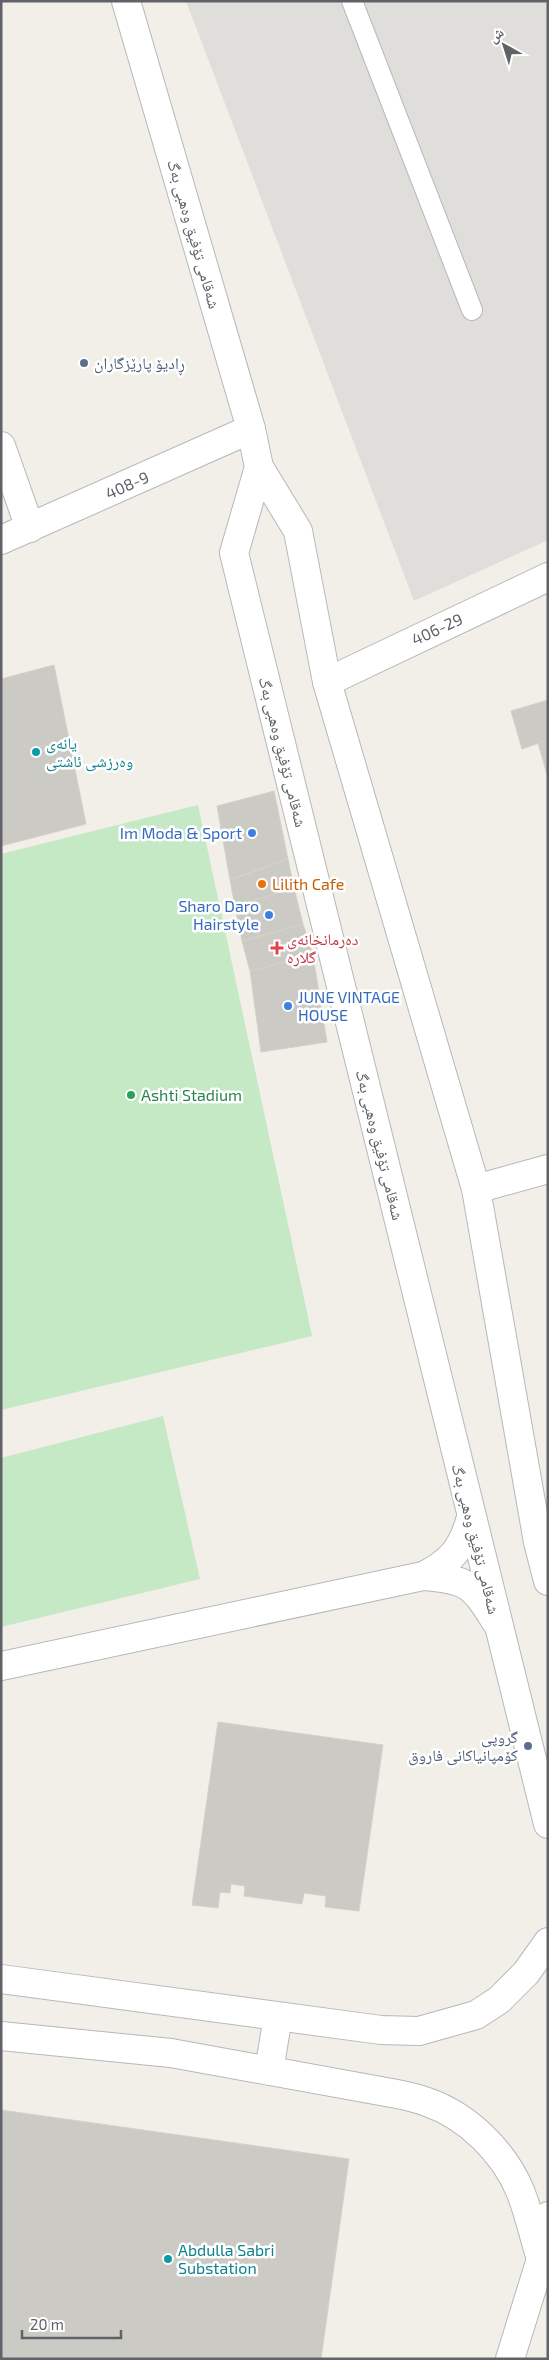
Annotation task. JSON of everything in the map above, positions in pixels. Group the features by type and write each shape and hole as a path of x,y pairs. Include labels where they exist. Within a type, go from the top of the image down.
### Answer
{"street":[{"name":"شەقامی تۆفیق وەهبی بەگ","path":"126,1 252,430 259,467 298,531 327,682 476,1189 538,1542 548,1581"},
{"name":"408-9","path":"1,540 252,430"},
{"path":"1,446 30,528"},
{"name":"شەقامی تۆفیق وەهبی بەگ","path":"259,467 234,553 496,1622 548,1824"},
{"name":"406-29","path":"327,682 548,577"},
{"path":"476,1189 548,1169"},
{"path":"423,1576 451,1559 466,1538 471,1517"},
{"path":"1,1666 423,1576 460,1580 478,1594 496,1622"},
{"path":"1,1979 381,2030 419,2031 476,2015 499,2000 526,1973 548,1942"},
{"path":"269,2071 278,2016"},
{"path":"1,2036 171,2053 397,2094 428,2102 453,2114 493,2147 510,2169 521,2193 541,2259"},
{"path":"510,2359 541,2259 548,2216"}],"lane":[{"path":"352,1 472,310"}],"shaded area":[{"path":"186,1 548,1 548,540 414,601"}],"green space":[{"name":"Ashti Stadium","path":"198,805 312,1336 1,1410 1,854"},
{"path":"163,1416 200,1579 1,1627 1,1458"}],"building":[{"name":"یانەی وەرزشی ئاشتی","path":"54,665 86,824 1,846 1,679"},
{"path":"548,700 548,740 522,749 511,711"},
{"path":"548,740 548,778 538,743"},
{"name":"Im Moda & Sport","path":"274,791 288,859 230,880 217,806"},
{"name":"Lilith Cafe","path":"288,859 294,888 235,906 230,880"},
{"name":"Sharo Daro Hairstyle","path":"294,888 303,924 242,941 235,906"},
{"name":"دەرمانخانەی گلارە","path":"303,924 313,955 250,971 242,941"},
{"name":"JUNE VINTAGE HOUSE","path":"313,955 327,1042 261,1052 250,971"},
{"path":"218,1722 383,1745 359,1911 325,1907 326,1896 304,1893 302,1904 244,1896 245,1886 231,1884 230,1893 220,1892 218,1908 192,1905"},
{"name":"Abdulla Sabri Substation","path":"1,2110 349,2159 321,2359 1,2359"}],"place":[{"name":"ڕادیۆ پارێزگاران","path":"84,363"},
{"name":"یانەی وەرزشی ئاشتی","path":"36,752"},
{"name":"Im Moda & Sport","path":"252,833"},
{"name":"Lilith Cafe","path":"262,884"},
{"name":"Sharo Daro Hairstyle","path":"269,915"},
{"name":"دەرمانخانەی گلارە","path":"277,948"},
{"name":"JUNE VINTAGE HOUSE","path":"288,1006"},
{"name":"Ashti Stadium","path":"131,1095"},
{"name":"گروپی کۆمپانیاکانی فاروق","path":"528,1746"},
{"name":"Abdulla Sabri Substation","path":"168,2259"}]}
